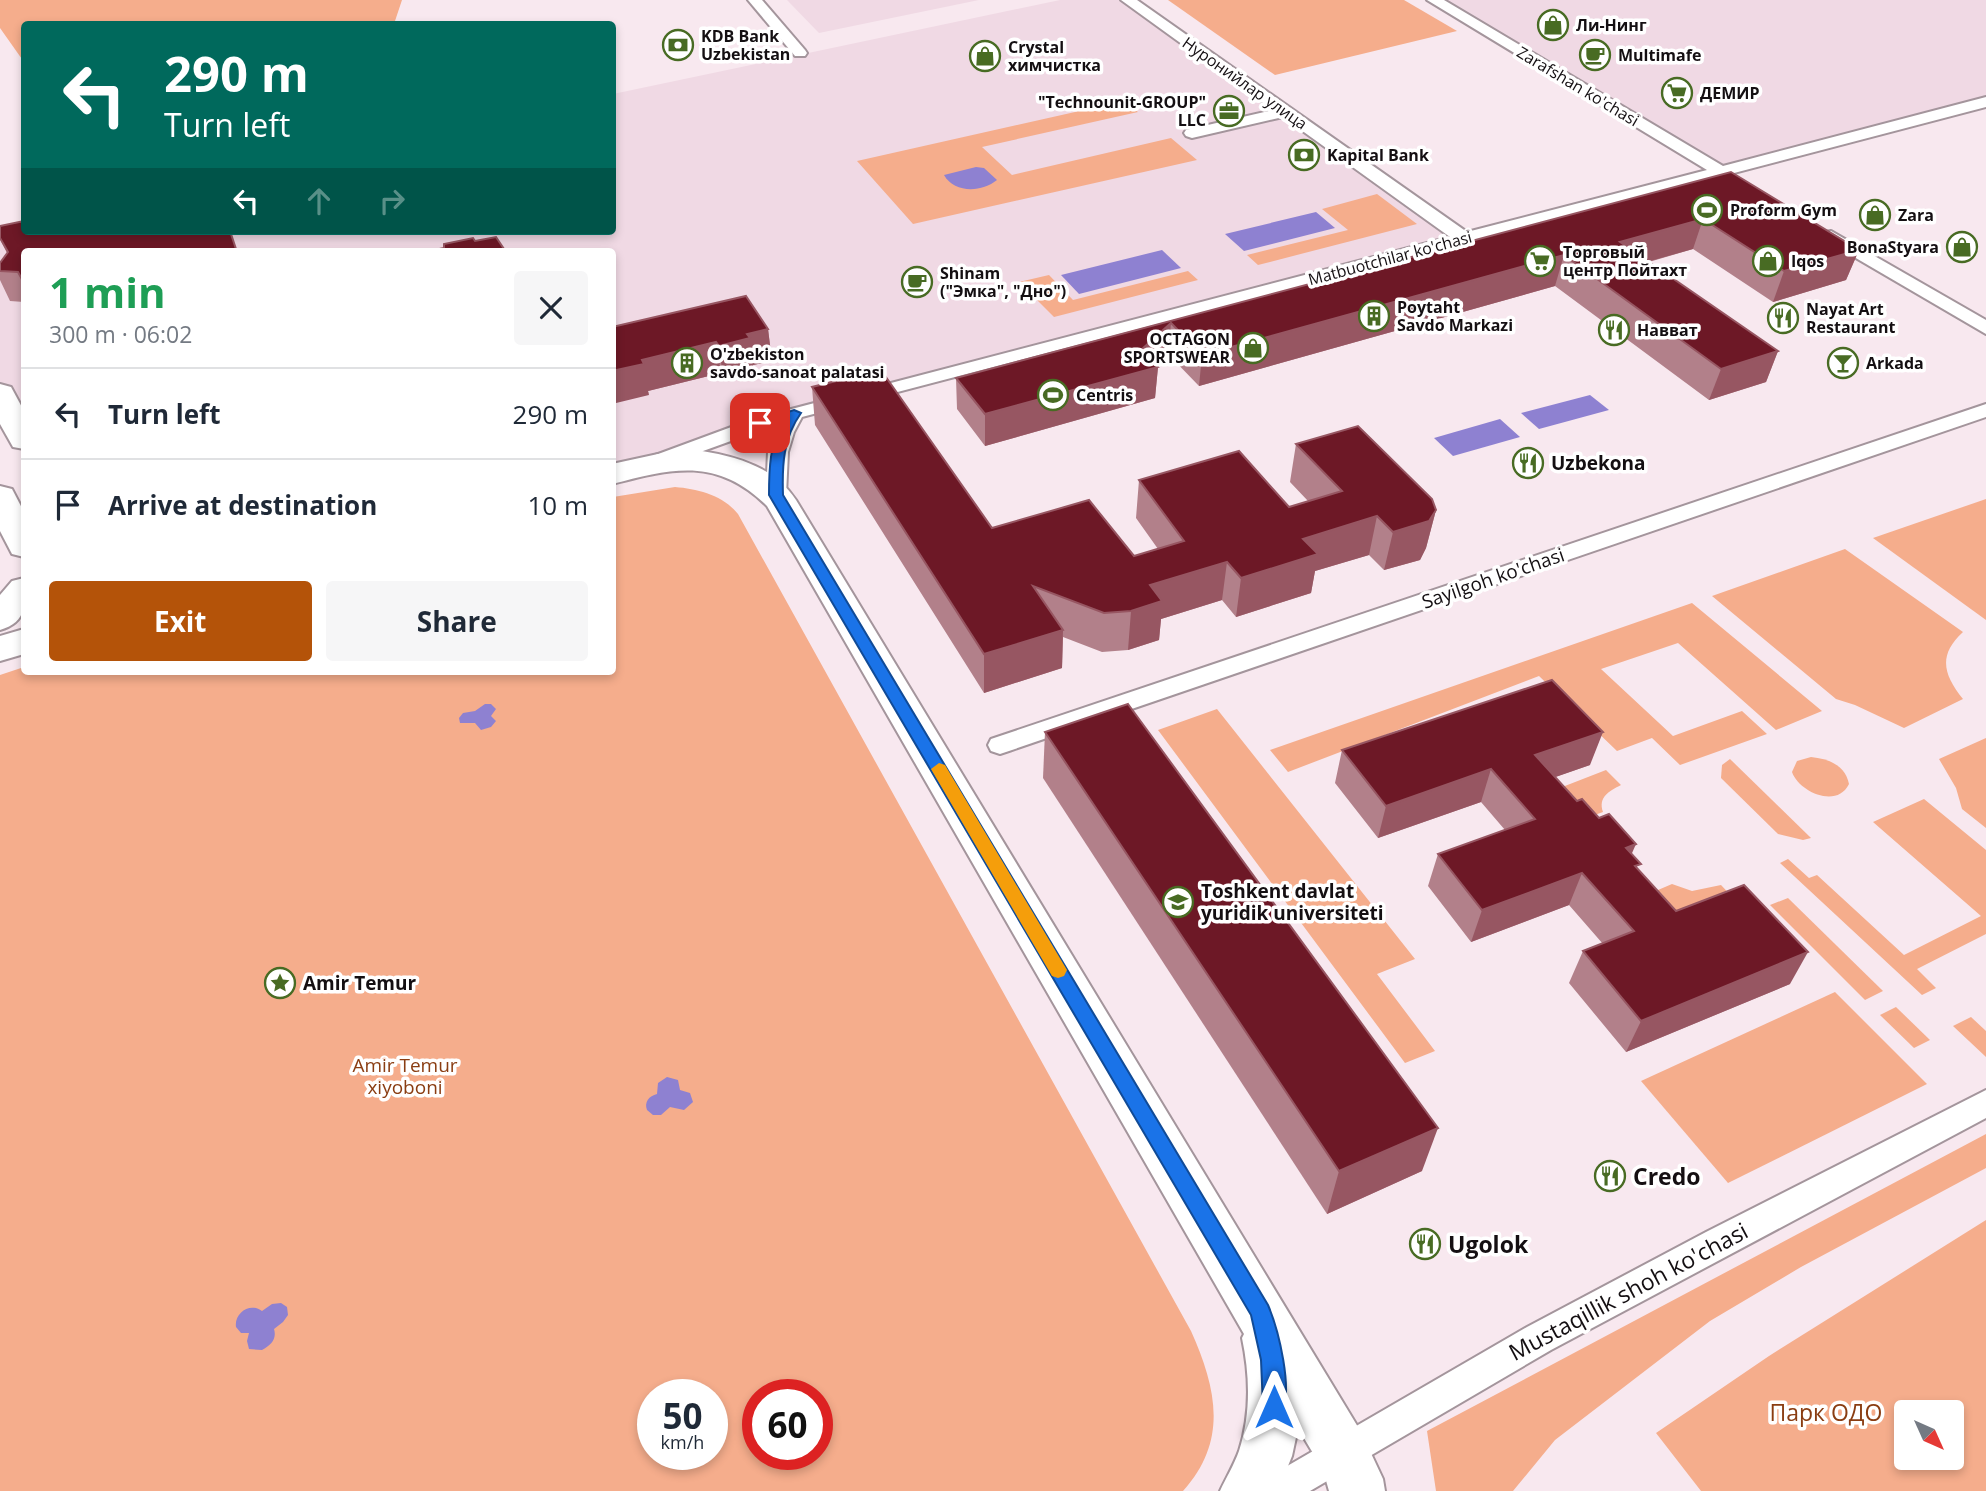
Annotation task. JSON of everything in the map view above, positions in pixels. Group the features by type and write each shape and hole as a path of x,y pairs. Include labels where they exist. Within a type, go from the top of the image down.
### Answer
{"main road":[{"path":"0,394 21,434"},
{"path":"629,470 701,461 732,465 760,480 776,495 1260,1312 1349,1471"},
{"path":"0,496 21,540"},
{"path":"0,618 21,593"},
{"path":"0,649 21,642"},
{"path":"1248,1491 1265,1455 1275,1392 1269,1345 1260,1312"}],"street":[{"path":"755,0 800,53"},
{"name":"Нуронийлар улица","path":"1128,0 1465,239"},
{"name":"Zarafshan ko'chasi","path":"1434,0 1722,172"},
{"name":"Matbuotchilar ko'chasi","path":"629,470 794,413 1986,102"},
{"path":"1192,133 1286,111"},
{"path":"1813,225 1986,328"},
{"name":"Sayilgoh ko'chasi","path":"1000,745 1986,410"},
{"path":"776,495 775,467 780,443 787,423 794,413"},
{"name":"Mustaqillik shoh ko'chasi","path":"1277,1491 1349,1471 1558,1328 1986,1103"}],"shaded area":[{"path":"787,0 979,0 819,33"},
{"path":"1060,0 1128,0 1465,239 902,385 616,473 616,248 21,248 21,434 0,393 0,237 21,232 21,235 616,235 616,93"},
{"path":"1434,0 1986,0 1986,102 1722,172"},
{"path":"976,167 984,168 997,180 983,187 968,189 954,185 944,175"},
{"path":"1316,212 1335,228 1244,251 1225,234"},
{"path":"1162,250 1181,268 1079,294 1061,275"},
{"path":"1590,395 1609,410 1539,429 1521,413"},
{"path":"1500,419 1520,437 1453,456 1434,438"},
{"path":"485,704 491,704 496,709 491,716 496,721 491,727 481,730 475,723 460,723 459,718 463,713 475,711"},
{"path":"667,1077 678,1080 680,1090 690,1093 693,1102 684,1110 670,1107 661,1115 653,1115 647,1110 647,1102 657,1094 658,1083"},
{"path":"281,1303 287,1307 288,1315 274,1329 275,1336 272,1341 262,1350 249,1349 249,1333 241,1333 236,1327 240,1313 248,1308 262,1311 272,1304"}],"green space":[{"path":"0,0 402,0 395,21 21,21 21,58 0,28"},
{"path":"1168,0 1404,0 1457,31 1275,75"},
{"path":"1124,101 1138,112 982,147 1012,175 1171,138 1197,160 913,224 857,161"},
{"path":"1377,194 1417,224 1258,265 1247,255 1348,230 1322,209"},
{"path":"1188,271 1198,280 1054,317 1019,282 1049,275 1073,300"},
{"name":"Amir Temur xiyoboni","path":"675,487 701,491 732,507 1191,1331 1207,1372 1214,1413 1207,1452 1198,1472 1183,1491 0,1491 0,675 21,668 21,675 616,675 616,497"},
{"path":"1986,499 1986,620 1873,538"},
{"path":"1845,549 1963,632 1950,649 1946,665 1951,681 1963,699 1904,728 1836,699 1712,596"},
{"path":"1692,603 1822,711 1776,730 1678,643 1601,669 1673,736 1742,711 1767,734 1680,765 1652,738 1617,751 1539,676 1288,772 1270,750"},
{"path":"1217,709 1415,959 1377,974 1435,1051 1405,1063 1158,730"},
{"path":"1986,738 1986,828 1962,809 1956,788 1939,759"},
{"path":"1811,757 1830,761 1844,772 1849,784 1843,791 1836,795 1819,795 1802,786 1792,772 1797,761"},
{"path":"1730,759 1811,838 1803,840 1778,834 1721,778 1722,765"},
{"path":"1606,770 1621,785 1603,798 1603,812 1581,820 1552,791"},
{"path":"1924,799 1986,850 1986,934 1917,969 1936,988 1922,995 1780,863 1788,859 1809,878 1817,875 1904,955 1981,916 1873,822"},
{"path":"1672,884 1692,891 1721,885 1739,904 1681,928 1651,893"},
{"path":"1788,898 1883,991 1865,1000 1770,905"},
{"path":"1835,992 1927,1084 1728,1183 1641,1081"},
{"path":"1896,1007 1930,1040 1914,1048 1880,1015"},
{"path":"1971,1017 1986,1031 1986,1057 1953,1026"},
{"path":"1986,1134 1986,1168 1801,1267 1710,1321 1555,1440 1513,1491 1436,1491 1427,1431"},
{"name":"Парк ОДО","path":"1986,1220 1986,1491 1701,1491 1656,1433 1769,1356"}],"building":[{"path":"1731,172 1859,250 1784,271 1703,219 1620,242 1778,351 1721,369 1564,255 1202,355 1171,323 1142,349 1158,367 985,414 956,378"},
{"path":"21,222 21,235 231,235 236,248 21,248 21,278 18,272 0,271 0,263 8,252 0,238 0,226"},
{"path":"496,237 503,248 444,248 444,244 473,238 475,241"},
{"path":"746,296 768,329 747,334 750,338 719,346 716,342 642,360 644,364 616,370 616,326"},
{"path":"881,370 992,528 1089,500 1134,556 1184,541 1139,480 1239,451 1289,507 1342,491 1296,444 1358,426 1432,499 1436,510 1429,521 1393,532 1377,516 1303,539 1318,554 1241,578 1227,562 1150,585 1162,601 1131,611 1104,613 1033,586 1063,630 984,654 812,387"},
{"path":"1552,680 1603,732 1535,755 1577,801 1582,799 1599,818 1609,814 1636,844 1626,848 1641,864 1635,866 1676,911 1744,885 1808,952 1641,1021 1583,951 1634,931 1582,873 1482,910 1438,854 1535,819 1491,769 1386,806 1342,750"},
{"path":"1128,704 1438,1128 1339,1171 1045,732"}],"slow traffic":[{"path":"939,769 1058,970"}],"place":[{"name":"Ли-Нинг","path":"1553,25"},
{"name":"KDB Bank Uzbekistan","path":"678,45"},
{"name":"Multimafe","path":"1595,55"},
{"name":"Crystal химчистка","path":"985,56"},
{"name":"ДЕМИР","path":"1677,93"},
{"name":"\"Technounit-GROUP\" LLC","path":"1229,111"},
{"name":"Kapital Bank","path":"1304,155"},
{"name":"Proform Gym","path":"1707,210"},
{"name":"Zara","path":"1875,215"},
{"name":"BonaStyara","path":"1962,247"},
{"name":"Торговый центр Пойтахт","path":"1540,261"},
{"name":"Iqos","path":"1768,261"},
{"name":"Shinam (\"Эмка\", \"Дно\")","path":"917,282"},
{"name":"Poytaht Savdo Markazi","path":"1374,316"},
{"name":"Nayat Art Restaurant","path":"1783,318"},
{"name":"Навват","path":"1614,330"},
{"name":"OCTAGON SPORTSWEAR","path":"1253,348"},
{"name":"O'zbekiston savdo-sanoat palatasi","path":"687,363"},
{"name":"Arkada","path":"1843,363"},
{"name":"Centris","path":"1053,395"},
{"name":"Uzbekona","path":"1528,463"},
{"name":"Toshkent davlat yuridik universiteti","path":"1178,902"},
{"name":"Amir Temur","path":"280,983"},
{"name":"Credo","path":"1610,1176"},
{"name":"Ugolok","path":"1425,1244"}],"route":[{"path":"760,423 794,413 787,423 780,443 775,467 776,495 1260,1312 1272,1360 1274,1407"}]}
